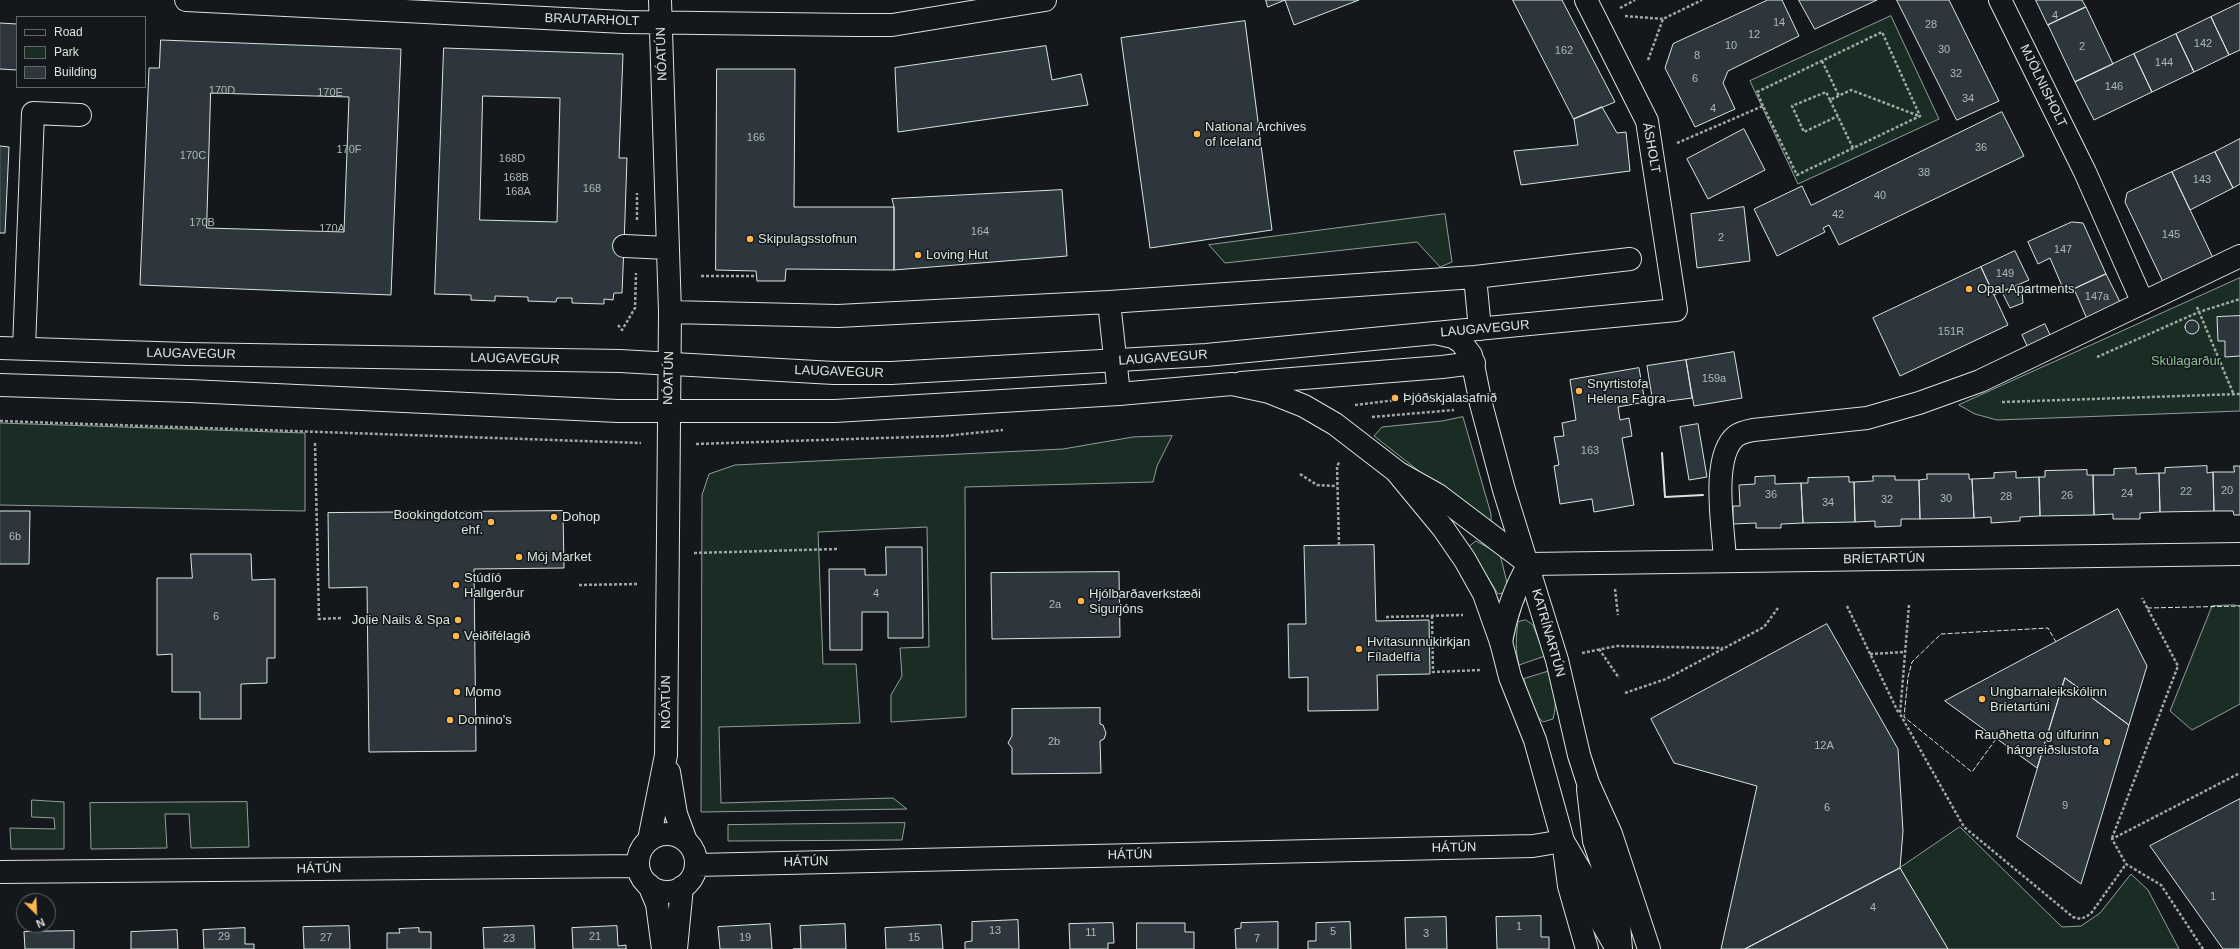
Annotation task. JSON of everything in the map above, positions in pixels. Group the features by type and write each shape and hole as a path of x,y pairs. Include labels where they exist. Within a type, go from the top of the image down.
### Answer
{"street":[{"name":"BRAUTARHOLT","path":"186,0 661,22 892,25 1046,0"},
{"name":"NÓATÚN","path":"660,0 670,312 666,755 676,814 686,841 692,848 696,865"},
{"name":"MJÖLNISHOLT","path":"2000,0 2085,172 2143,303"},
{"name":"ÁSHOLT","path":"1589,7 1648,121 1676,310"},
{"path":"24,348 33,113 80,115"},
{"path":"624,246 668,248"},
{"path":"1725,561 1720,484 1724,455 1728,444 1736,435 1753,430 1867,418 1919,404 1980,381 2240,256"},
{"path":"670,312 838,316 1109,302 1475,277 1630,259"},
{"path":"1475,277 1480,329"},
{"path":"1109,302 1119,394"},
{"name":"LAUGAVEGUR","path":"0,348 188,354 620,361 834,373 892,373 1115,361 1676,310"},
{"name":"KATRÍNARTÚN","path":"1435,333 1461,342 1467,348 1474,363 1481,404 1504,490 1529,564 1557,660 1579,755 1588,784 1611,834 1649,949"},
{"path":"0,385 198,391 606,411 835,411 1119,394 1442,367 1474,363"},
{"path":"1232,384 1269,392 1304,406 1335,424 1396,471 1438,495 1529,564 1516,586 1506,614 1501,642"},
{"path":"1396,471 1443,528 1465,560 1484,594 1501,642 1510,677 1535,740 1563,841 1569,886 1587,949"},
{"name":"BRÍETARTÚN","path":"1529,564 2240,554"},
{"name":"NÓATÚN","path":"638,866 643,847 649,840 666,755"},
{"path":"1588,784 1594,841 1618,910 1621,949"},
{"path":"649,840 668,834 678,836 686,841"},
{"path":"1563,841 1583,875 1602,923 1617,949"},
{"name":"HÁTÚN","path":"696,865 1534,846 1563,841"},
{"path":"649,886 665,892 682,887 689,881 696,865"},
{"path":"638,866 640,873 649,886 657,904 663,949"},
{"name":"HÁTÚN","path":"0,872 638,866"},
{"path":"676,949 682,887"}],"path":[{"path":"1589,7 1663,19 1702,0"},
{"path":"1624,75 1646,64 1663,19"},
{"path":"1882,32 1920,116 1797,175 1757,92 1882,32"},
{"path":"1822,61 1839,96"},
{"path":"1830,100 1851,90 1920,116"},
{"path":"1838,116 1804,132 1792,106 1826,92 1838,116 1853,148"},
{"path":"1651,145 1676,144 1763,106"},
{"path":"701,276 756,276"},
{"path":"2186,282 2234,395"},
{"path":"2092,359 2199,312 2240,299"},
{"path":"618,325 622,330"},
{"path":"2006,398 1998,402 2240,394"},
{"path":"1350,407 1364,403 1404,399"},
{"path":"1368,418 1459,410"},
{"path":"0,421 625,443"},
{"path":"695,444 946,436 1009,430"},
{"path":"315,443 319,619 341,618"},
{"path":"1339,545 1337,466 1344,456"},
{"path":"1300,474 1317,485 1337,486"},
{"path":"690,553 837,549"},
{"path":"578,585 638,584"},
{"path":"1615,587 1618,614"},
{"path":"2112,839 2178,666 2142,598"},
{"path":"1900,714 1909,605"},
{"path":"1847,606 1900,714 1964,827 2073,917 2083,918 2092,912 2126,864"},
{"path":"1625,693 1666,679 1764,627 1778,608"},
{"path":"1386,617 1465,615"},
{"path":"1432,616 1433,672 1485,670"},
{"path":"1578,653 1617,646 1723,648"},
{"path":"1599,649 1619,678"},
{"path":"1870,654 1905,652"},
{"path":"2112,839 2240,773"},
{"path":"2112,839 2126,864 2161,884 2203,949"}],"green space":[{"path":"1891,16 1939,119 1798,184 1750,81"},
{"path":"1445,214 1452,262 1440,267 1417,242 1225,263 1209,245"},
{"name":"Skúlagarður","path":"2240,278 2240,411 1997,420 1975,414 1959,405"},
{"path":"1463,417 1491,514 1491,523 1483,521 1374,436 1382,427 1442,421"},
{"path":"0,423 305,433 305,511 0,505"},
{"path":"1172,436 1157,466 1153,482 965,487 966,717 891,722 891,695 902,676 900,648 929,647 927,527 818,532 823,664 856,664 860,723 719,727 721,803 893,798 907,809 701,812 702,495 709,474 735,465 1063,449 1133,437"},
{"path":"1476,541 1500,554 1507,583 1504,593 1498,594 1469,547"},
{"path":"2212,606 2240,606 2240,704 2192,730 2170,711"},
{"path":"1526,620 1533,625 1545,656 1519,665 1516,644 1518,622"},
{"path":"1550,671 1555,695 1555,706 1553,719 1543,722 1533,708 1524,679"},
{"path":"32,800 64,802 64,849 11,849 10,828 55,829 54,818 32,817"},
{"path":"247,802 249,847 191,848 189,814 165,814 167,848 91,849 90,803"},
{"path":"905,823 902,840 728,841 728,825"},
{"path":"1960,827 2062,927 2081,926 2100,913 2131,874 2148,890 2179,949 1948,949 1900,868"}],"building":[{"path":"1266,0 1285,0 1268,7"},
{"path":"1285,0 1359,0 1294,25"},
{"path":"1513,0 1562,0 1615,102 1574,119"},
{"path":"1768,0 1782,0 1799,36 1728,71 1723,83 1735,109 1695,127 1665,68 1673,44"},
{"path":"1799,0 1877,0 1815,29"},
{"path":"1897,0 1949,0 1999,101 1957,120"},
{"path":"2036,0 2082,0 2086,7 2048,25"},
{"path":"2240,3 2240,50 2229,55 2211,17"},
{"path":"2086,7 2113,64 2075,82 2048,25"},
{"path":"2211,17 2229,55 2194,72 2176,34"},
{"name":"National Archives of Iceland","path":"1245,21 1272,230 1150,248 1121,38"},
{"path":"0,23 16,24 16,70 0,69"},
{"path":"2176,34 2194,72 2152,92 2134,54"},
{"path":"161,40 401,49 391,295 140,285 149,68 159,68","holes":["211,93 349,97 344,232 207,228"]},
{"path":"1046,46 1052,80 1081,74 1088,105 898,132 895,68"},
{"path":"444,48 623,54 619,158 627,158 622,293 614,293 613,300 604,299 604,304 572,303 572,298 557,298 556,302 528,301 528,297 495,296 495,301 471,300 471,295 435,294","holes":["483,96 560,98 557,222 480,220"]},
{"path":"2134,54 2152,92 2094,120 2075,82"},
{"path":"717,69 795,69 794,207 894,207 894,270 786,269 785,281 757,281 756,271 716,270"},
{"path":"1602,107 1617,133 1626,132 1630,171 1521,185 1514,151 1578,145 1574,119"},
{"path":"2002,112 2024,156 1839,245 1829,225 1823,228 1825,232 1777,256 1754,209 1802,186 1811,205"},
{"path":"1744,129 1765,170 1708,199 1687,159"},
{"path":"2240,139 2240,184 2233,188 2215,152"},
{"path":"0,146 9,147 5,233 0,233"},
{"path":"2215,152 2233,188 2190,210 2172,172"},
{"path":"2172,172 2214,260 2164,284 2125,202 2127,193"},
{"path":"1062,190 1067,256 894,270 894,207 892,199"},
{"path":"1744,207 1750,261 1697,268 1691,214"},
{"path":"2072,222 2083,223 2106,274 2065,293 2050,258 2038,264 2028,242"},
{"path":"2015,251 2029,280 1994,295 1981,267"},
{"path":"1981,267 2008,325 1900,376 1873,318"},
{"path":"2106,274 2121,304 2087,319 2074,289"},
{"path":"2018,285 2022,293 2023,303 2010,308 2002,292"},
{"path":"2240,316 2240,356 2225,357 2225,341 2218,341 2217,317"},
{"path":"2189,320 2195,320 2199,324 2199,330 2195,334 2189,334 2185,330 2185,324"},
{"path":"2045,324 2052,339 2029,350 2022,335"},
{"path":"1734,352 1742,398 1694,406 1686,360"},
{"path":"1686,360 1692,398 1653,403 1647,366"},
{"path":"1639,368 1645,402 1618,407 1620,420 1629,418 1632,436 1622,438 1634,505 1594,512 1592,499 1560,504 1554,466 1559,465 1554,437 1564,436 1562,423 1576,420 1570,380"},
{"path":"1698,424 1707,477 1689,480 1680,427"},
{"path":"2207,466 2207,473 2213,472 2214,511 2160,512 2159,473 2165,473 2165,468"},
{"path":"2234,466 2240,466 2240,515 2234,515 2233,511 2214,511 2213,472 2234,472"},
{"path":"2136,468 2136,474 2159,473 2160,512 2140,513 2140,519 2113,519 2113,514 2094,515 2093,475 2114,475 2114,469"},
{"path":"2087,470 2087,475 2093,475 2094,515 2040,516 2039,477 2045,477 2045,471"},
{"path":"2016,472 2016,478 2039,477 2040,516 2020,517 2020,521 1991,523 1991,517 1974,518 1972,479 1994,478 1994,473"},
{"path":"1927,474 1969,474 1969,479 1972,479 1974,518 1920,519 1919,480 1927,479"},
{"path":"1775,476 1775,484 1801,483 1803,523 1781,524 1781,528 1756,528 1756,523 1733,524 1733,506 1740,506 1739,485 1755,484 1755,477"},
{"path":"1873,476 1895,476 1895,480 1919,480 1920,519 1901,519 1901,526 1875,527 1875,521 1855,522 1854,482 1873,481"},
{"path":"1849,477 1849,482 1854,482 1855,522 1803,523 1801,483 1808,483 1808,478"},
{"path":"0,511 30,511 29,564 0,564"},
{"path":"563,511 564,568 474,569 476,751 369,752 367,587 329,588 328,513"},
{"name":"Hvítasunnukirkjan Fíladelfía","path":"1374,545 1376,621 1429,620 1430,674 1377,675 1378,710 1308,711 1308,677 1289,678 1288,624 1306,624 1304,546"},
{"path":"886,547 922,547 923,638 888,638 888,612 862,612 862,650 830,650 829,569 865,569 865,575 886,575"},
{"path":"191,554 251,554 252,580 275,579 275,658 267,658 267,683 241,684 241,719 200,719 200,692 172,692 172,654 157,655 157,578 192,578"},
{"path":"1119,572 1120,637 992,639 991,573"},
{"path":"2118,609 2147,666 2129,725 2065,678 2037,768 1945,701"},
{"path":"1827,624 1898,749 1903,831 1900,868 1745,949 1721,949 1757,786 1674,763 1651,719"},
{"path":"2065,678 2129,725 2081,884 2017,837"},
{"path":"1100,708 1100,724 1103,725 1106,733 1104,739 1100,741 1101,773 1012,774 1012,748 1008,743 1012,736 1012,709"},
{"path":"2240,799 2240,949 2223,949 2150,846"},
{"path":"1900,868 1948,949 1745,949"},
{"path":"1541,916 1541,937 1549,937 1549,949 1497,949 1496,917"},
{"path":"1446,917 1447,949 1406,949 1405,918"},
{"path":"1018,920 1019,949 965,949 965,942 972,941 972,922"},
{"path":"1278,922 1278,949 1236,949 1235,929 1241,928 1241,923"},
{"path":"1350,922 1351,949 1308,949 1308,941 1316,941 1316,923"},
{"path":"1113,923 1114,943 1108,943 1108,949 1070,949 1069,924"},
{"path":"1137,923 1185,923 1185,932 1194,932 1194,949 1137,949"},
{"path":"770,924 772,949 720,949 718,927"},
{"path":"845,924 846,949 801,949 800,926"},
{"path":"941,925 943,949 886,949 885,928"},
{"path":"349,926 350,949 304,949 303,927"},
{"path":"534,926 535,949 484,949 483,928"},
{"path":"617,926 618,946 626,945 626,949 573,949 572,928"},
{"path":"245,928 245,944 254,944 254,949 204,949 203,930"},
{"path":"419,928 419,932 431,932 431,949 387,949 387,933 400,933 399,929"},
{"path":"177,930 178,949 131,949 131,932"},
{"path":"56,931 74,931 74,949 25,949 24,933 56,933"}],"fence":[{"path":"2147,608 2240,606"},
{"path":"1996,739 1972,772 1904,717 1908,677 1912,662 1941,634 2048,628 2056,642"}],"wall":[{"path":"1662,453 1665,497 1703,495"}],"place":[{"name":"National Archives of Iceland","path":"1197,134"},
{"name":"Skipulagsstofnun","path":"750,239"},
{"name":"Loving Hut","path":"918,255"},
{"name":"Opal Apartments","path":"1969,289"},
{"name":"Snyrtistofa Helena Fagra","path":"1579,391"},
{"name":"Þjóðskjalasafnið","path":"1395,398"},
{"name":"Dohop","path":"554,517"},
{"name":"Bookingdotcom ehf.","path":"491,522"},
{"name":"Mój Market","path":"519,557"},
{"name":"Stúdíó Hallgerður","path":"456,585"},
{"name":"Hjólbarðaverkstæði Sigurjóns","path":"1081,601"},
{"name":"Jolie Nails & Spa","path":"458,620"},
{"name":"Veiðifélagið","path":"456,636"},
{"name":"Hvítasunnukirkjan Fíladelfía","path":"1359,649"},
{"name":"Momo","path":"457,692"},
{"name":"Ungbarnaleikskólinn Bríetartúni","path":"1982,699"},
{"name":"Domino's","path":"450,720"},
{"name":"Rauðhetta og úlfurinn hárgreiðslustofa","path":"2107,742"}]}
